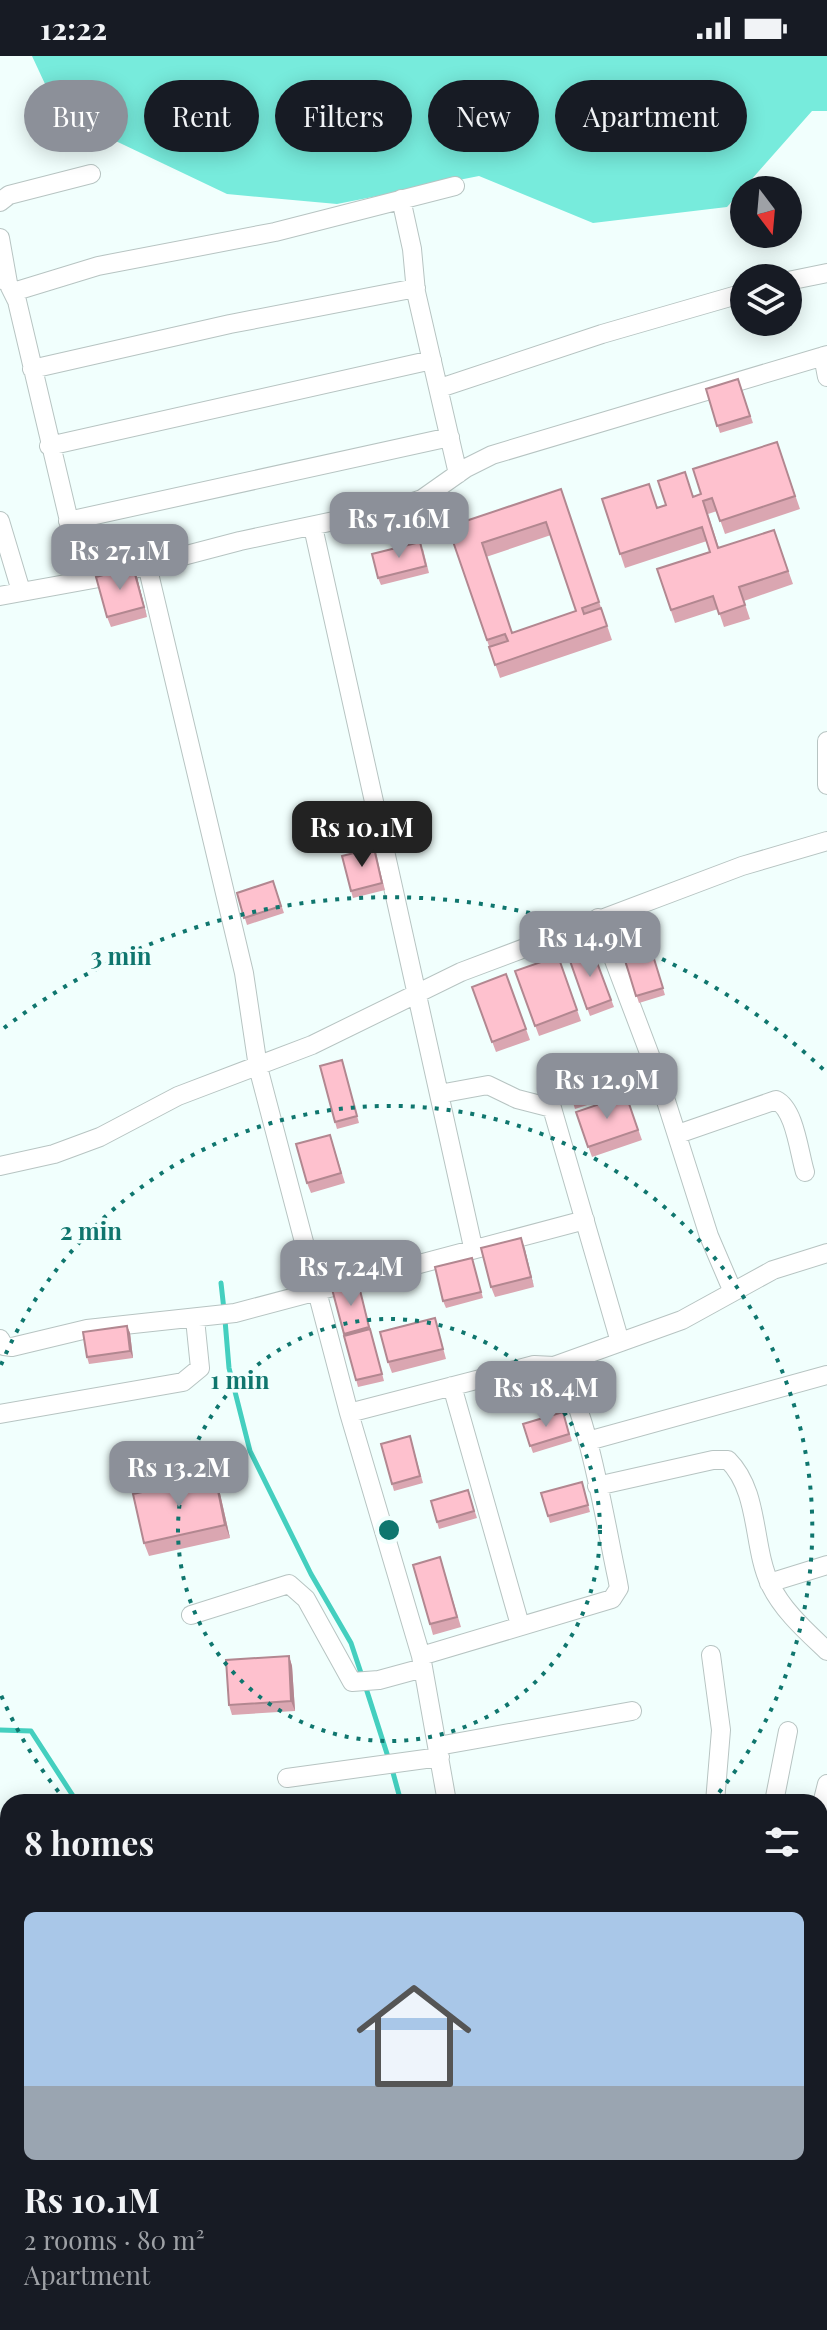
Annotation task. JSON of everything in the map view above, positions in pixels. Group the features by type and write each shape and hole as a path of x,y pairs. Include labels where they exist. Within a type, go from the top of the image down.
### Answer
{"street":[{"path":"0,202 9,195 91,174"},
{"path":"7,284 275,232 455,186"},
{"path":"401,199 416,288 458,474"},
{"path":"0,238 7,284 32,369 83,580"},
{"path":"802,278 827,273"},
{"path":"32,369 230,324 416,288"},
{"path":"440,388 602,334 730,297"},
{"path":"0,596 83,580 240,541 358,518 422,499 477,461 515,447 825,355 827,377"},
{"path":"49,446 432,360"},
{"path":"68,521 450,437"},
{"path":"0,521 21,591"},
{"path":"313,527 473,1247"},
{"path":"147,565 244,973 258,1067 349,1413 422,1662 446,1794"},
{"path":"827,741 827,785"},
{"path":"0,1166 77,1146 178,1096 258,1067 340,1032 417,991 598,918 742,866 827,841"},
{"path":"598,918 678,1134 709,1236 733,1292"},
{"path":"439,1094 488,1085 517,1099 552,1108 559,1119 620,1342"},
{"path":"678,1134 776,1100 783,1103 788,1114 805,1172"},
{"path":"0,1339 4,1346 12,1347 87,1329 235,1313 317,1293 473,1247 585,1220"},
{"path":"349,1413 534,1365 554,1366 682,1320 773,1270 827,1253"},
{"path":"0,1414 183,1382 200,1368 203,1318"},
{"path":"191,1615 289,1584 306,1599 347,1677 360,1683 379,1680 520,1625 612,1599 619,1588 588,1441 566,1377 554,1366"},
{"path":"588,1441 827,1375"},
{"path":"452,1386 520,1625"},
{"path":"597,1486 713,1460 728,1460 742,1482 769,1583 783,1606 827,1651"},
{"path":"769,1583 827,1565"},
{"path":"711,1655 721,1730 716,1794"},
{"path":"287,1778 404,1762 632,1711"},
{"path":"776,1794 788,1731"}],"green space":[{"path":"32,56 827,56 827,111 812,111 754,176 730,176 730,204 727,207 593,223 479,176 337,204 227,194 128,147 128,80 43,80"}],"building":[{"path":"738,379 750,416 717,426 706,389"},
{"path":"777,442 795,496 720,521 712,498 703,501 718,548 774,530 788,571 739,587 745,605 719,614 713,596 671,610 657,569 710,552 702,527 620,554 602,499 649,484 657,508 666,505 658,481 685,472 693,497 701,494 693,469"},
{"path":"561,489 599,602 582,608 584,614 601,608 607,626 495,665 489,647 508,641 505,634 487,640 448,527","holes":["546,522 576,611 512,633 482,543"]},
{"path":"420,542 426,566 378,578 372,554"},
{"path":"133,567 144,607 107,617 96,577"},
{"path":"374,848 382,883 351,891 342,856"},
{"path":"273,881 281,906 244,918 237,893"},
{"path":"592,949 611,1000 587,1009 569,958"},
{"path":"651,949 663,988 636,996 624,957"},
{"path":"558,956 577,1010 535,1026 515,971"},
{"path":"506,974 526,1029 492,1042 472,987"},
{"path":"342,1060 357,1116 335,1122 320,1066"},
{"path":"604,1065 612,1089 573,1102 565,1077"},
{"path":"626,1095 638,1130 588,1147 576,1112"},
{"path":"330,1135 341,1173 307,1183 296,1144"},
{"path":"521,1238 531,1277 491,1287 481,1248"},
{"path":"472,1258 481,1292 443,1301 435,1267"},
{"path":"358,1282 369,1327 344,1334 332,1289"},
{"path":"435,1318 443,1349 388,1362 380,1332"},
{"path":"127,1326 130,1351 87,1357 83,1332"},
{"path":"370,1329 382,1374 356,1380 344,1336"},
{"path":"563,1412 569,1434 530,1446 523,1424"},
{"path":"410,1436 420,1476 392,1484 381,1444"},
{"path":"215,1476 225,1525 144,1543 133,1494"},
{"path":"582,1482 588,1505 548,1516 541,1493"},
{"path":"468,1490 474,1511 437,1522 431,1501"},
{"path":"440,1557 457,1617 430,1624 413,1565"},
{"path":"289,1656 291,1701 229,1705 226,1660"}],"waterway":[{"path":"221,1283 224,1310"},
{"path":"225,1320 229,1368 250,1451 311,1574 351,1643 362,1676"},
{"path":"365,1685 389,1760"},
{"path":"0,1730 31,1731 72,1794"},
{"path":"392,1769 399,1794"}]}
